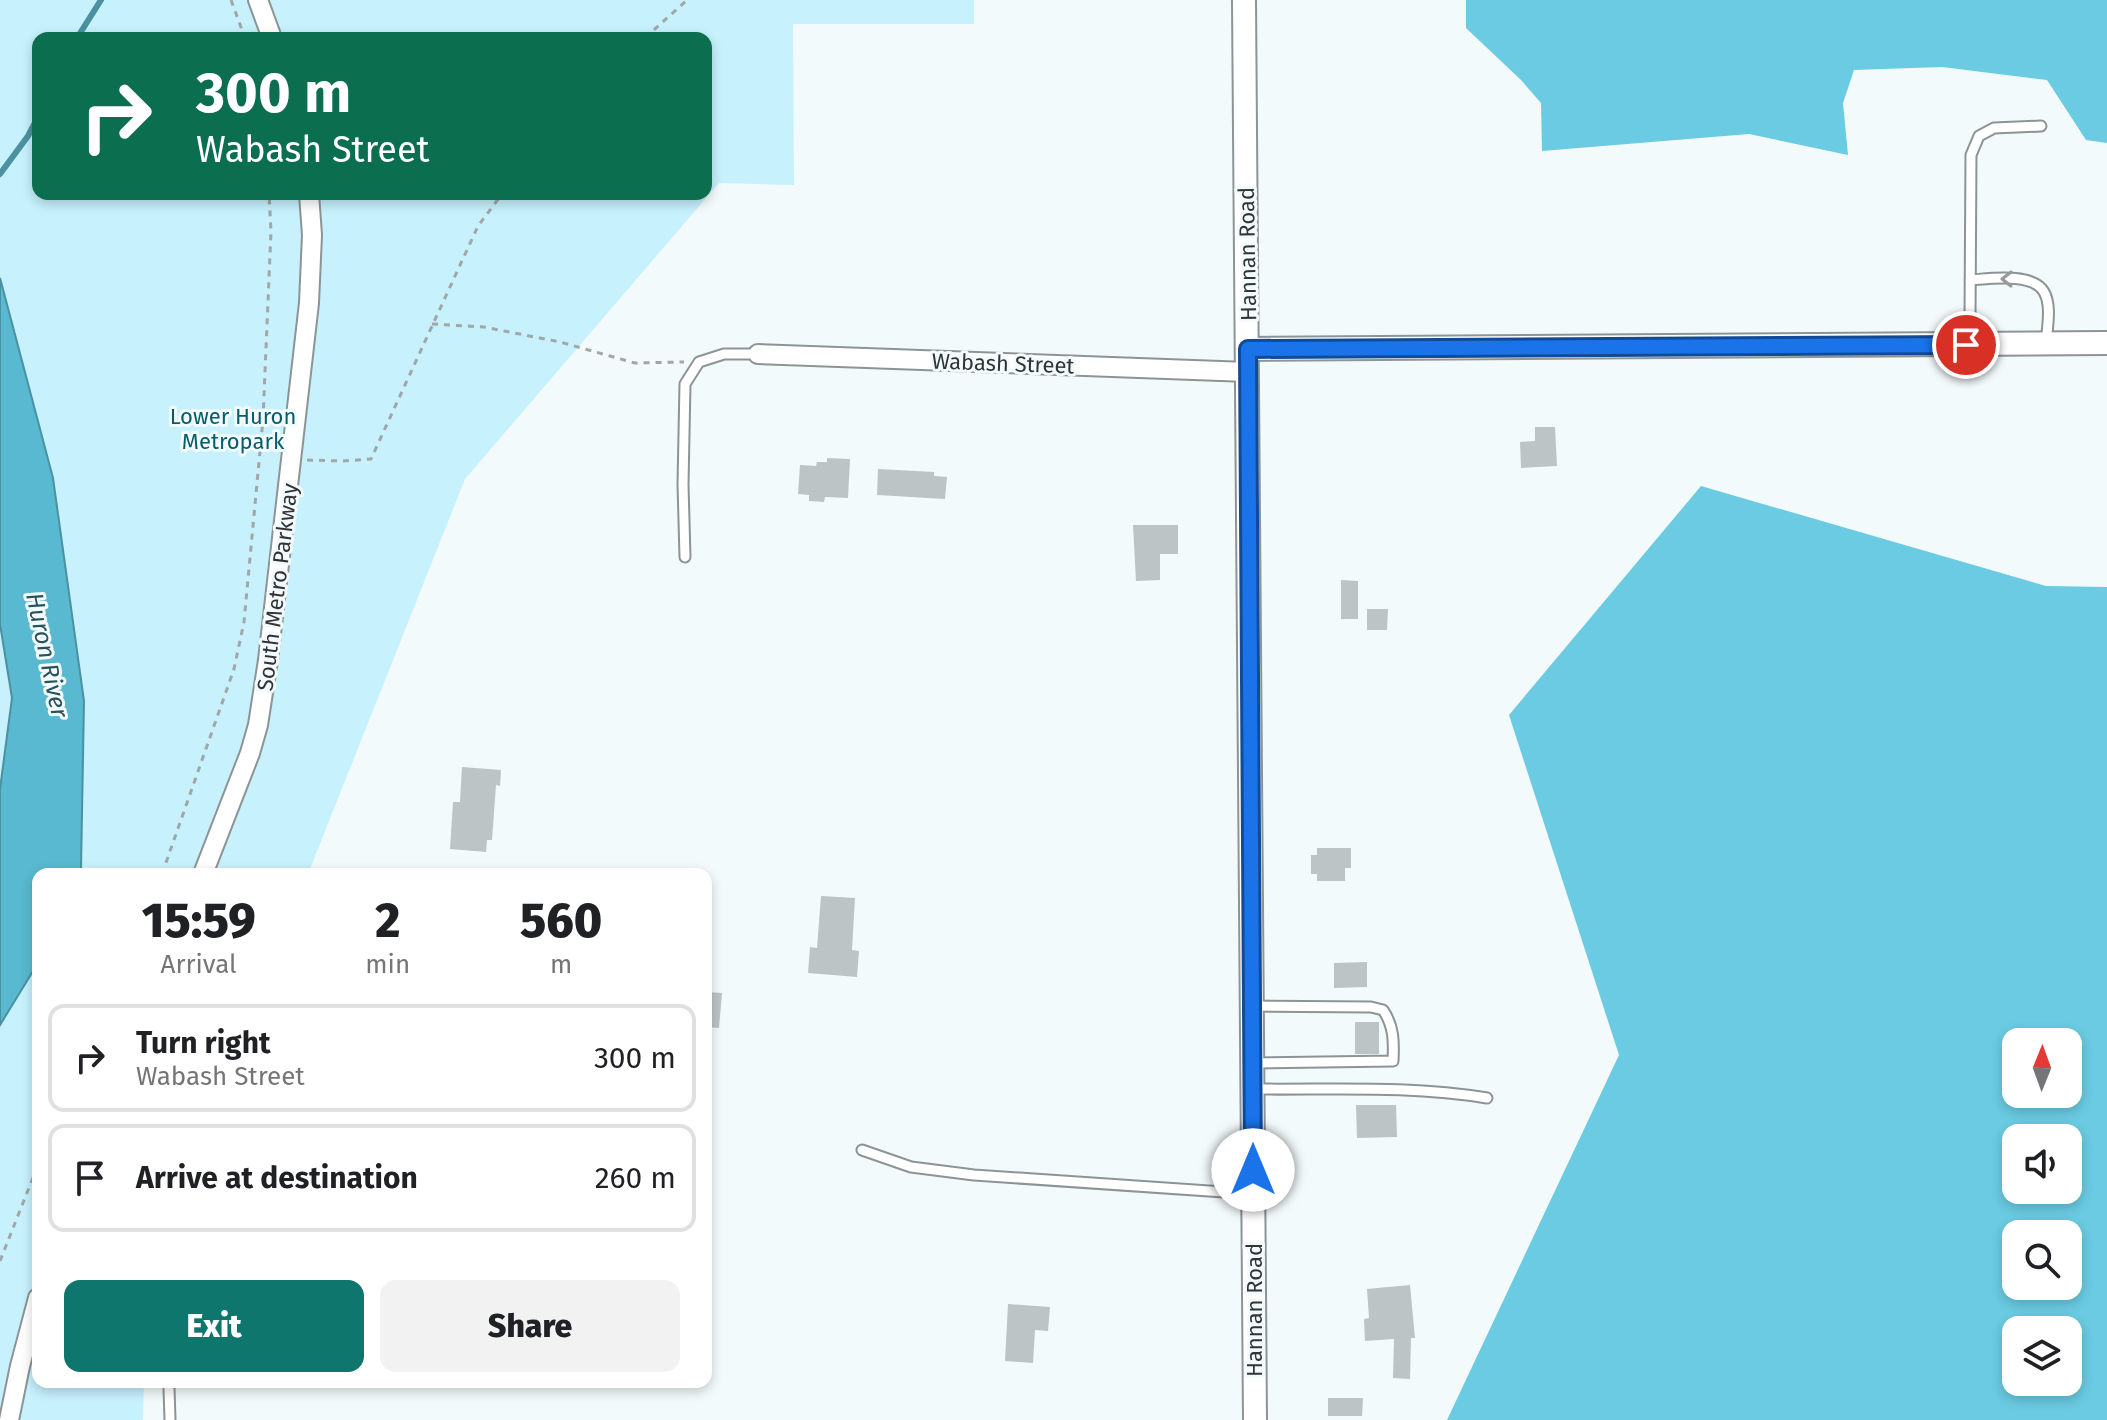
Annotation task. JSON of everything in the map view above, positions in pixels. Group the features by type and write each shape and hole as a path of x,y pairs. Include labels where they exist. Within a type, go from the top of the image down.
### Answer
{"street":[{"path":"258,0 270,32"},
{"name":"Hannan Road","path":"1244,0 1255,1420"},
{"name":"South Metro Parkway","path":"205,868 239,784 258,725 293,459 309,303 312,235 309,200"},
{"name":"Wabash Street","path":"758,354 1248,360 2107,343"},
{"path":"9,1420 32,1321"}],"lane":[{"path":"1966,345 1971,155 1979,136 1994,128 2041,126"},
{"path":"1970,280 2017,278 2035,283 2045,292 2048,312 2046,344"},
{"path":"685,557 685,384 699,362 724,354 758,354"},
{"path":"1253,1006 1371,1007 1383,1010 1391,1022 1394,1043 1393,1061 1253,1063"},
{"path":"1253,1089 1443,1090 1487,1098"},
{"path":"862,1150 911,1167 974,1175 1253,1194"},
{"path":"169,1388 170,1420"}],"path":[{"path":"231,0 243,32"},
{"path":"652,32 687,0"},
{"path":"164,868 234,669 244,622 259,457 271,231 269,200"},
{"path":"259,457 343,461 371,459 478,226 498,200"},
{"path":"432,324 500,330 560,342 635,363 699,362"},
{"path":"0,1261 32,1180"}],"green space":[{"name":"Lower Huron Metropark","path":"0,0 974,0 974,24 793,24 794,185 719,183 712,191 712,32 32,32 32,200 704,200 465,479 310,868 32,868 32,1388 144,1388 143,1420 0,1420"}],"shaded area":[{"path":"1466,0 2107,0 2107,143 2086,140 2047,80 1942,67 1854,70 1843,103 1848,155 1749,134 1542,151 1541,103 1466,28"},
{"path":"1701,486 2046,586 2107,587 2107,1420 1447,1420 1619,1055 1509,715"}],"water":[{"name":"Huron River","path":"0,278 53,478 84,701 81,868 32,868 32,973 0,1025 0,789 12,698 0,624"}],"building":[{"path":"1535,427 1555,427 1557,466 1521,468 1520,442 1535,441"},
{"path":"827,458 850,459 848,498 825,497 824,502 809,501 809,495 798,494 800,465 816,466 817,462 827,462"},
{"path":"878,469 934,472 934,476 947,477 945,499 877,495"},
{"path":"1133,525 1178,525 1178,554 1160,554 1160,580 1136,581"},
{"path":"1341,580 1358,581 1358,619 1341,619"},
{"path":"1367,609 1388,609 1387,630 1367,630"},
{"path":"462,767 501,770 500,786 496,785 492,840 487,840 486,852 450,849 453,802 460,802"},
{"path":"1317,848 1351,848 1351,868 1345,868 1345,881 1317,881 1317,874 1311,874 1311,855 1317,855"},
{"path":"821,896 855,898 852,950 859,951 857,977 808,973 810,947 817,948"},
{"path":"1367,962 1367,987 1334,988 1334,963"},
{"path":"712,992 722,993 719,1028 712,1027"},
{"path":"1355,1022 1379,1022 1379,1054 1355,1054"},
{"path":"1356,1105 1396,1105 1397,1137 1357,1138"},
{"path":"1410,1285 1415,1338 1411,1338 1410,1379 1393,1378 1394,1339 1365,1341 1364,1319 1369,1318 1367,1289"},
{"path":"1008,1304 1050,1307 1048,1331 1035,1330 1033,1363 1005,1361"},
{"path":"1328,1398 1363,1398 1362,1416 1328,1416"}],"waterway":[{"path":"81,32 101,0"},
{"path":"0,174 32,128"}],"route":[{"path":"1253,1170 1248,349 1966,345"}]}
